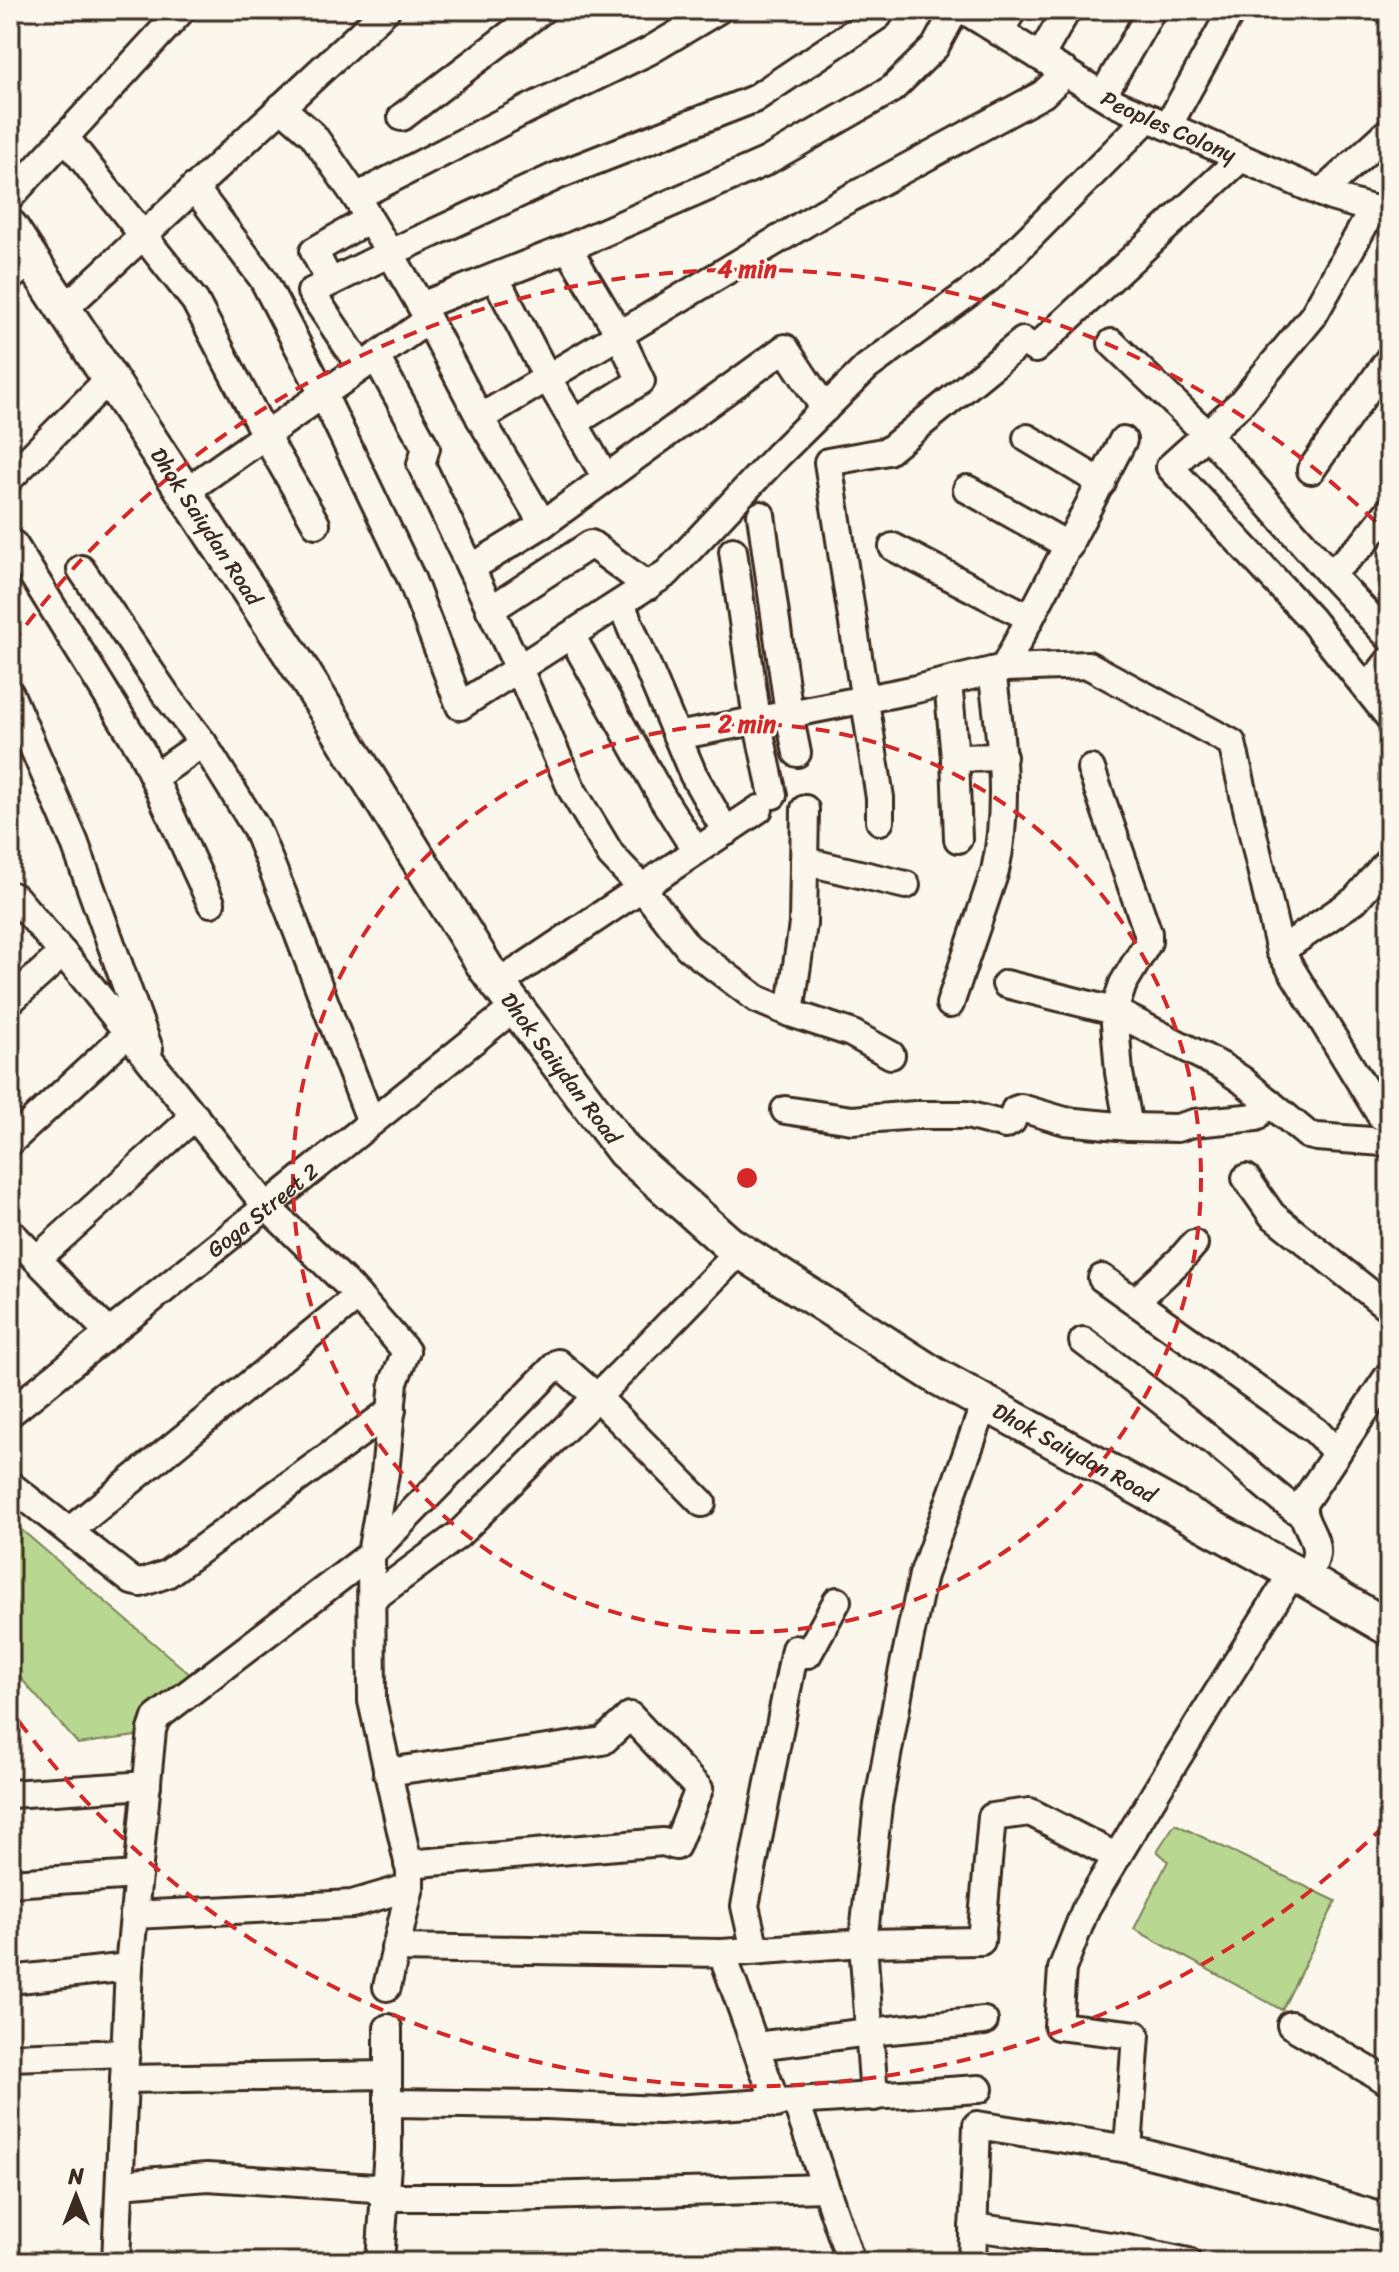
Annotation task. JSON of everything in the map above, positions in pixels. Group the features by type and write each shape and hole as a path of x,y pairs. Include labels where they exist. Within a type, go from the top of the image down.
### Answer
{"main road":[{"name":"Dhok Saiydan Road","path":"10,227 21,269 64,309 302,671 486,968 624,1151 728,1243 936,1376 1389,1628"}],"street":[{"path":"10,197 182,10"},
{"path":"64,309 386,10"},
{"path":"402,117 542,10"},
{"path":"330,282 314,251 362,208 528,109 649,51 718,10"},
{"path":"882,10 878,16 754,99 559,175 311,292 369,362 426,448 421,464 518,667 572,790 611,855 642,888 688,947 757,999 851,1033 891,1055"},
{"path":"185,492 369,362 425,313 495,277 765,162 892,89 935,47 955,10"},
{"name":"Peoples Colony","path":"964,10 1006,21 1040,57 1103,95 1158,122 1321,193 1381,212"},
{"path":"1040,57 1067,10"},
{"path":"1103,95 1152,10"},
{"path":"194,187 263,279 323,394 411,578 460,706 667,573 867,367 989,278 1158,122 1232,10"},
{"path":"480,418 826,211 1043,94 1066,72"},
{"path":"281,107 313,135 362,208 425,313 480,418 552,517 648,586"},
{"path":"1321,193 1389,131"},
{"path":"65,137 195,301 316,524"},
{"path":"880,821 880,798 828,462 888,451 1023,341 1035,349 1241,158"},
{"path":"1381,212 1313,316 1240,404 1170,467 1311,619 1389,717"},
{"path":"568,248 619,334 641,381 574,423"},
{"path":"495,277 547,377 606,478"},
{"path":"1112,343 1207,434 1389,637"},
{"path":"471,568 552,517 785,348 825,409"},
{"path":"1311,470 1389,359"},
{"path":"10,478 110,378"},
{"path":"1027,438 1102,483"},
{"path":"950,1004 1000,849 1004,771 998,669 1030,618 1123,440"},
{"path":"967,489 1069,546"},
{"path":"1330,574 1363,544 1389,511"},
{"path":"761,515 797,753"},
{"path":"490,610 591,544"},
{"path":"14,545 141,750 211,903"},
{"path":"893,547 1030,618"},
{"path":"733,551 757,720"},
{"path":"81,569 167,696 203,743 256,828 371,1122"},
{"path":"621,604 693,774 726,832"},
{"path":"571,635 663,799 696,851"},
{"path":"1367,689 1389,661"},
{"path":"677,736 864,700 998,669 1088,665 1232,743 1280,951 1387,1122 1383,1142 1308,1135 1221,1066 1114,1011 1006,984"},
{"path":"948,682 958,839"},
{"path":"10,694 74,841 156,1067"},
{"name":"Goga Street 2","path":"12,1410 371,1122 506,995 642,888 766,802 757,720"},
{"path":"154,777 203,743"},
{"path":"955,758 1003,757"},
{"path":"1091,769 1148,933 1148,942 1123,984 1114,1011 1119,1073 1129,1127"},
{"path":"790,1013 803,924 805,809"},
{"path":"1280,951 1355,900 1389,860"},
{"path":"804,861 906,885"},
{"path":"12,892 266,1206 358,1296 406,1351 394,1382 385,1473 371,1554 372,1701 409,1876 387,1987"},
{"path":"10,1001 63,953"},
{"path":"10,1142 127,1034"},
{"path":"785,1110 852,1120 967,1115 1005,1125 1012,1121 1015,1110 1021,1108 1065,1121 1177,1128 1194,1123 1256,1117 1269,1102"},
{"path":"37,1259 195,1116"},
{"path":"1246,1178 1272,1215 1389,1308"},
{"path":"10,1232 109,1333"},
{"path":"1136,1301 1194,1244"},
{"path":"372,1599 458,1535 740,1251"},
{"path":"1102,1278 1316,1431 1337,1453"},
{"path":"69,1531 358,1296"},
{"path":"1083,1341 1230,1455 1276,1497 1303,1515 1313,1533 1316,1553 1117,1857 1086,1908 1062,1969 1058,2026 1136,2035 1128,2149"},
{"path":"116,2262 129,1967 152,1730 156,1718 371,1554 558,1363 597,1397 702,1503"},
{"path":"1303,1515 1304,1502 1389,1375"},
{"path":"874,2097 863,1943 878,1805 923,1575 985,1403"},
{"path":"10,1485 132,1581 141,1583 167,1574 392,1410"},
{"path":"755,1950 745,1906 795,1649 808,1654 837,1601"},
{"path":"134,1915 352,1904 409,1876 663,1842 676,1846 699,1789 630,1716 603,1741 387,1772"},
{"path":"10,1794 147,1785"},
{"path":"395,1948 722,1953 863,1943 981,1941 992,1817 1030,1812 1117,1857"},
{"path":"10,1883 138,1875"},
{"path":"722,1953 756,2046 825,2188 851,2262"},
{"path":"10,1980 129,1967"},
{"path":"756,2046 984,2021"},
{"path":"1291,2025 1389,2082"},
{"path":"380,2262 388,2150 388,2028"},
{"path":"10,2057 125,2066 388,2075"},
{"path":"388,2103 659,2110 979,2089"},
{"path":"972,2262 977,2125 1128,2149 1310,2195 1389,2219"},
{"path":"120,2184 207,2177 374,2188 384,2197 506,2197 825,2188"},
{"path":"973,2227 1118,2247 1188,2262"}],"green space":[{"path":"10,1520 192,1676 143,1735 78,1744 10,1666"},
{"path":"1175,1824 1336,1901 1282,2010 1134,1929 1168,1861 1157,1851"}]}
